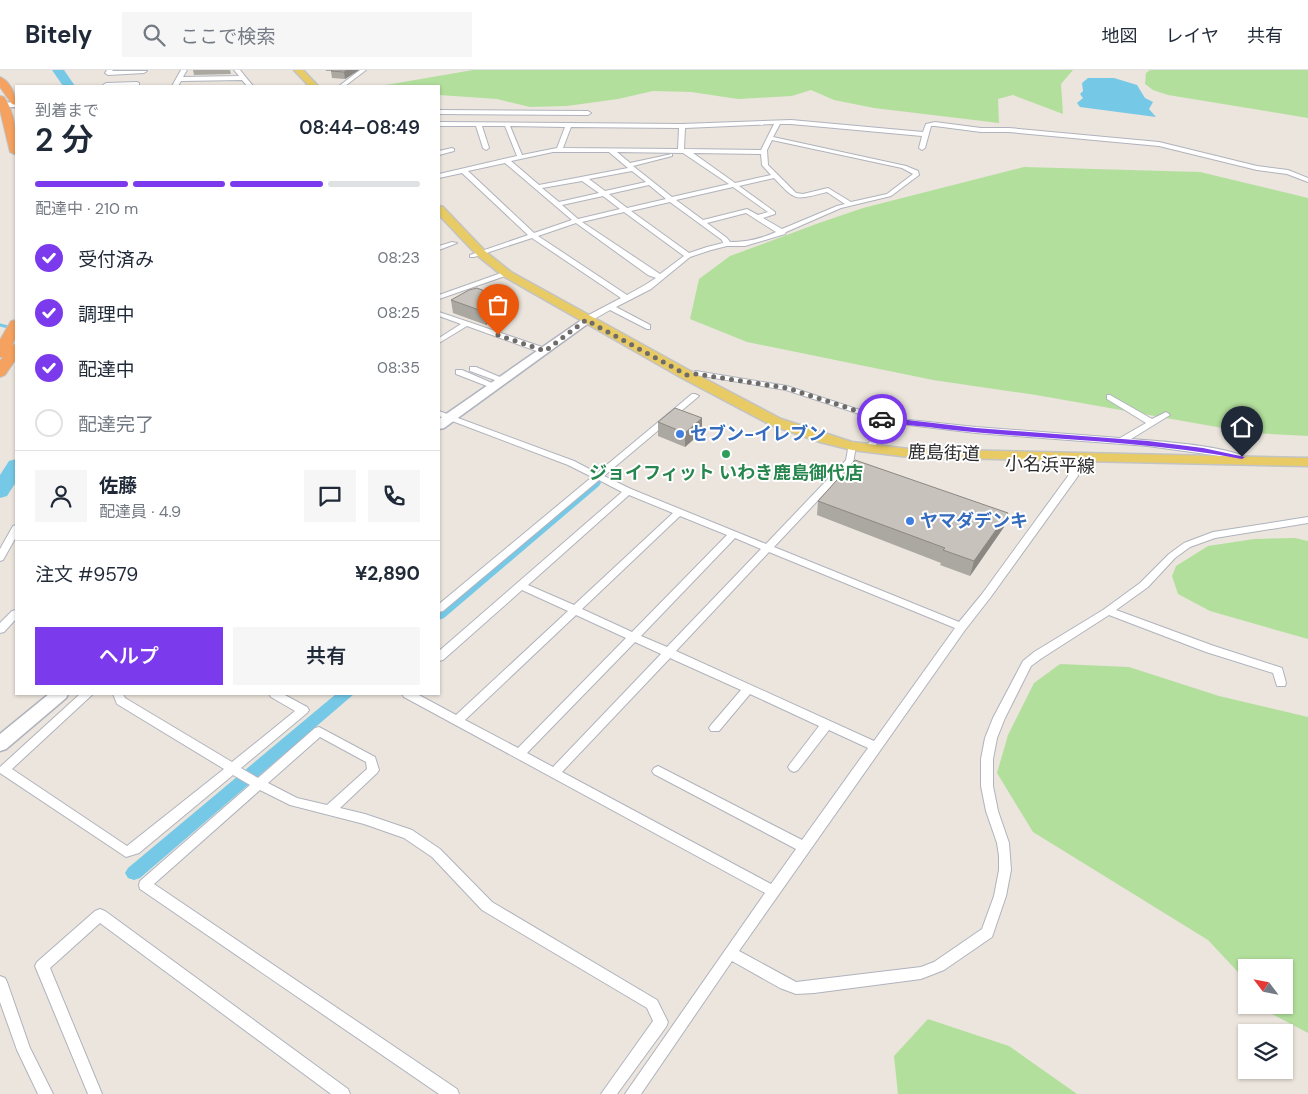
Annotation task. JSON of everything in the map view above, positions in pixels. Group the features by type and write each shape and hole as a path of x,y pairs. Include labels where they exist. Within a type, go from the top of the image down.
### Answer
{"highway":[{"path":"0,80 15,102"},
{"path":"1,103 15,149"},
{"path":"0,372 5,348 15,326"}],"main road":[{"path":"298,70 313,85"},
{"path":"308,70 323,85"},
{"path":"440,210 477,255"},
{"name":"小名浜平線","path":"440,222 503,276 737,411 804,441 920,460 1073,462 1308,472"},
{"name":"鹿島街道","path":"583,322 776,422 852,449 869,448 909,453 1073,462 1308,462"}],"street":[{"path":"110,70 108,73 145,71"},
{"path":"176,85 184,70"},
{"path":"237,70 249,85"},
{"path":"343,85 363,70"},
{"path":"106,84 136,85 145,71"},
{"path":"180,79 243,78"},
{"path":"1,103 15,104"},
{"path":"440,112 588,113"},
{"path":"778,122 764,152 765,165 774,176 794,195 803,196 828,190 850,204"},
{"path":"440,124 682,126 778,122 925,134"},
{"path":"478,124 486,148"},
{"path":"507,124 520,157"},
{"path":"922,148 928,125 931,124 981,130 1009,130 1151,143 1220,157 1257,168 1281,171 1308,180"},
{"path":"559,150 568,126"},
{"path":"681,152 682,126"},
{"path":"444,415 499,383 583,322 648,287 688,256 709,248 727,244 745,244 783,233 839,207 889,195 916,175 916,172 904,166 769,138"},
{"path":"440,153 452,150"},
{"path":"440,176 559,150 764,152"},
{"path":"610,150 670,199 725,239 727,244"},
{"path":"538,187 584,179 681,152 690,154 773,214 758,217"},
{"path":"506,160 578,221 651,273 660,277"},
{"path":"463,170 533,236 627,299"},
{"path":"477,255 578,221 731,184 774,176"},
{"path":"584,179 688,256"},
{"path":"558,204 651,183"},
{"path":"702,222 747,211 783,233"},
{"path":"440,248 454,244"},
{"path":"440,297 503,276"},
{"path":"610,307 647,327"},
{"path":"440,314 545,351"},
{"path":"440,340 466,324"},
{"path":"473,369 499,383"},
{"path":"459,372 499,383"},
{"path":"687,375 696,374 787,388 876,418 976,430 1121,441 1203,450 1237,456 1247,461"},
{"path":"440,608 695,396"},
{"path":"1110,397 1152,423"},
{"path":"444,415 571,463 598,476 603,481 961,627"},
{"path":"1121,441 1166,415"},
{"path":"869,448 890,420"},
{"path":"555,772 850,461 852,449"},
{"path":"632,1094 804,846 961,627 986,596 1073,476 1073,462"},
{"path":"440,656 628,491"},
{"path":"458,720 680,512"},
{"path":"729,953 785,984 796,988 814,987 922,973 939,966 987,933 1000,896 1005,870 1003,843 992,811 987,786 987,759 992,738 1027,664 1144,585 1172,556 1187,544 1227,532 1308,520"},
{"path":"0,558 15,530"},
{"path":"520,753 734,534"},
{"path":"520,585 876,747"},
{"path":"1108,611 1210,649 1278,671 1281,683"},
{"path":"0,629 15,614"},
{"path":"715,728 748,689"},
{"path":"0,744 59,695"},
{"path":"86,695 4,770 126,852 135,849 236,771 302,710 276,695"},
{"path":"410,695 772,891"},
{"path":"123,696 255,783 294,802 388,826 408,834 436,853 487,906 652,1004 661,1022 608,1094"},
{"path":"794,767 827,724"},
{"path":"330,810 373,770 371,760 319,731 255,783 145,885 452,1094"},
{"path":"658,771 804,846"},
{"path":"95,1094 42,966 100,915 343,1094"},
{"path":"0,982 24,1050 46,1094"}],"green space":[{"path":"473,70 1073,70 1061,84 1063,114 1013,95 998,99 999,123 874,108 834,100 811,90 792,96 738,99 691,92 653,91 618,99 567,106 530,107 497,99 440,95 440,85 386,85"},
{"path":"1150,70 1308,70 1308,118 1168,95 1153,90 1145,84 1146,73"},
{"path":"1024,167 1200,172 1308,198 1308,436 1251,433 1036,395 933,380 747,342 690,319 699,279 730,256 863,208"},
{"path":"1295,538 1308,541 1308,639 1210,611 1178,594 1172,576 1176,566 1208,546 1254,539"},
{"path":"1060,664 1129,667 1219,696 1308,717 1308,1033 1272,1014 1293,1014 1293,959 1238,959 1238,973 1208,940 1033,832 997,773 1008,735 1034,683"},
{"path":"928,1019 1009,1046 1077,1094 898,1094 894,1056"}],"water":[{"path":"1088,78 1114,78 1137,85 1145,98 1153,102 1149,109 1156,117 1080,107 1077,103 1083,98 1080,94 1083,91 1082,83"}],"building":[{"path":"332,70 347,70 344,72"},
{"path":"477,288 505,299 485,312 451,300 469,290"},
{"path":"675,408 702,418 685,433 658,422"},
{"name":"ヤマダデンキ","path":"855,460 1008,513 974,561 943,550 945,548 818,501"}],"waterway":[{"path":"58,70 68,85"},
{"path":"0,325 15,329"},
{"path":"0,492 15,467"},
{"path":"440,614 595,483"},
{"path":"134,873 345,695"}],"way so far":[{"path":"498,335 545,351 586,320 687,375 692,373 787,388 882,419"}],"place":[{"name":"セブン-イレブン","path":"680,434"},
{"name":"ジョイフィット いわき鹿島御代店","path":"726,454"},
{"name":"ヤマダデンキ","path":"910,521"}],"route":[{"path":"882,419 976,430 1148,443 1242,457"}]}
